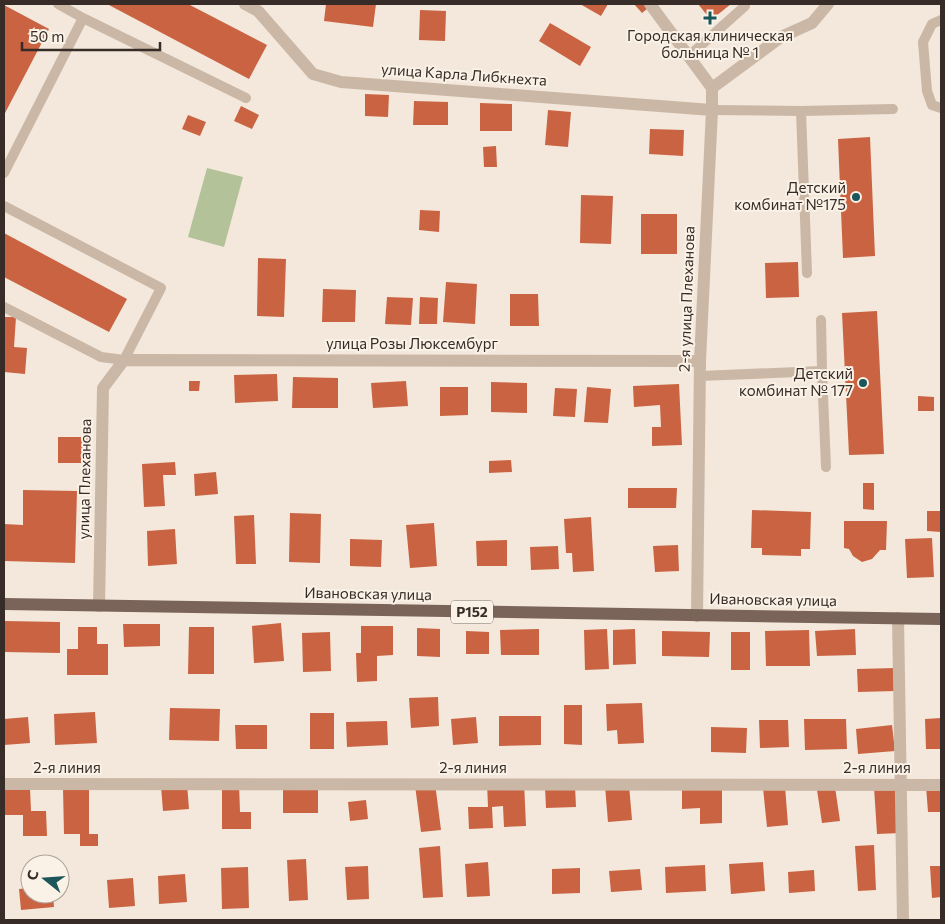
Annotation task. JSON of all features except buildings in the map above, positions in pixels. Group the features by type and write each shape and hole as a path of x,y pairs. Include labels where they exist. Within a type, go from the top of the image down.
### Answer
{"main road":[{"name":"Ивановская улица","path":"4,604 941,619"}],"street":[{"name":"улица Карла Либкнехта","path":"246,4 258,10 313,74 340,82 712,110"},
{"path":"650,4 712,88 781,37 812,23 828,4"},
{"name":"2-я улица Плеханова","path":"697,616 700,361 712,88"},
{"name":"улица Розы Люксембург","path":"124,360 700,361"},
{"name":"улица Плеханова","path":"99,606 103,388 124,360"},
{"path":"898,618 903,920"},
{"name":"2-я линия","path":"4,784 941,785"}],"lane":[{"path":"58,4 246,98"},
{"path":"689,56 745,4"},
{"path":"4,173 83,18"},
{"path":"941,20 932,24 923,42 927,91 932,105 941,108"},
{"path":"712,110 893,109"},
{"path":"801,111 807,273"},
{"path":"4,206 161,288 124,360 102,356 4,307"},
{"path":"821,320 826,467"},
{"path":"700,376 822,371"}],"green space":[{"path":"207,168 243,177 224,247 188,237"}],"place":[{"name":"Городская клиническая больница № 1","path":"710,18"},
{"name":"Детский комбинат №175","path":"856,197"},
{"name":"Детский комбинат № 177","path":"863,383"}]}
